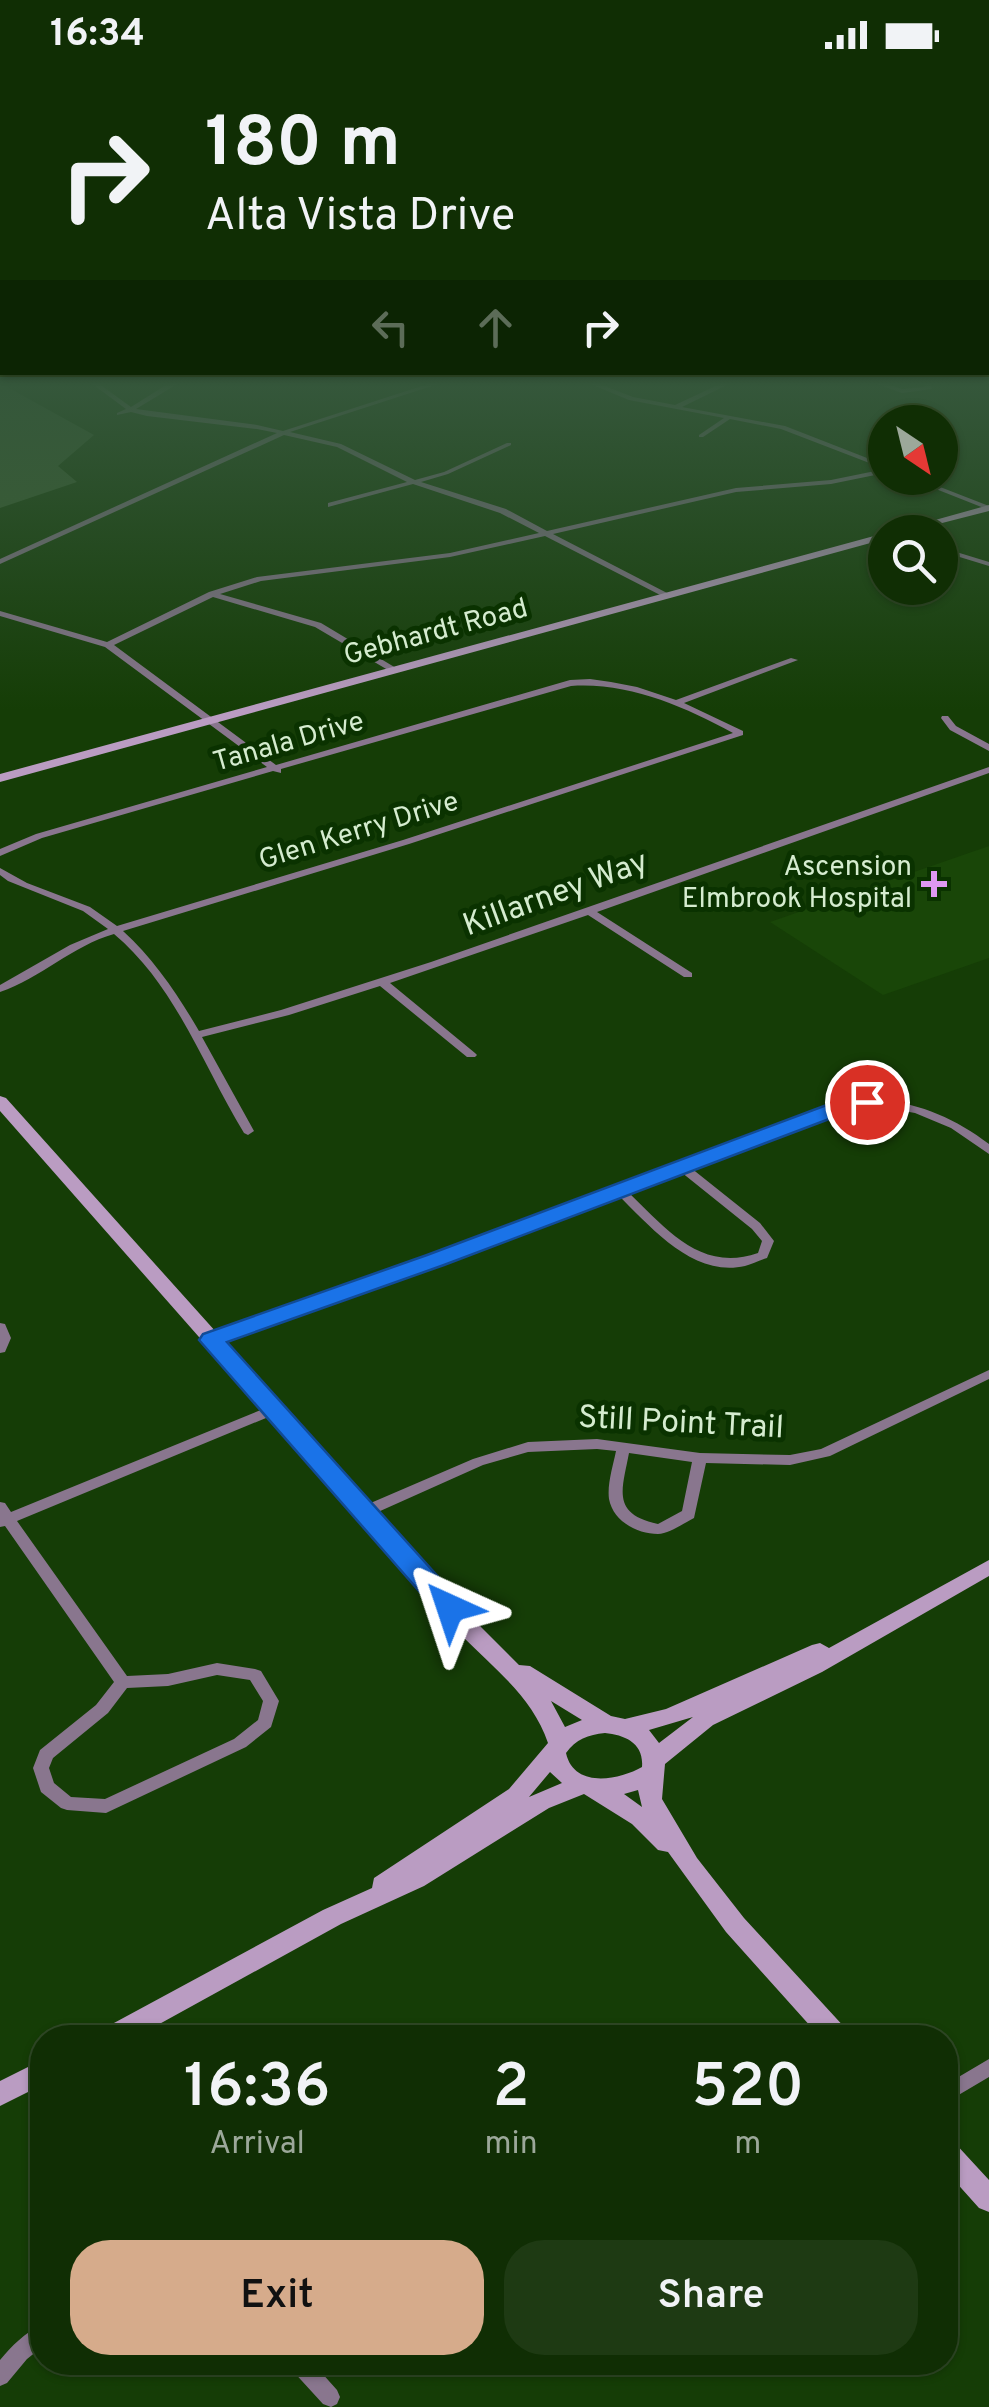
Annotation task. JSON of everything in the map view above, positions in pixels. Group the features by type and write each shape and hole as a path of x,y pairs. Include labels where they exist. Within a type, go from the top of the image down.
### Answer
{"street":[{"path":"0,562 154,492"},
{"path":"331,505 381,492"},
{"path":"444,492 493,508 549,534 666,596"},
{"path":"108,645 212,594 276,575 438,556 727,492"},
{"path":"955,495 988,508"},
{"path":"958,516 988,508"},
{"name":"Gebhardt Road","path":"0,778 868,541"},
{"path":"958,555 989,564"},
{"path":"212,594 318,624 393,670"},
{"path":"0,612 108,645 278,770"},
{"path":"676,703 794,660"},
{"name":"Tanala Drive","path":"0,853 39,836 558,686 592,682 676,703"},
{"name":"Glen Kerry Drive","path":"0,989 31,974 75,944 740,733 676,703"},
{"path":"945,718 953,728 989,748"},
{"name":"Killarney Way","path":"194,1034 268,1018 381,981 989,770"},
{"path":"0,871 28,888 87,909 116,930 165,987 248,1131"},
{"path":"589,911 688,974"},
{"path":"381,981 472,1055"},
{"path":"0,1101 364,1512 544,1708 552,1719 556,1765 640,1817 692,1868"},
{"path":"211,1340 809,1119 867,1102 896,1102 926,1110 983,1139 989,1150"},
{"path":"620,1192 694,1256 720,1266 744,1264 763,1254 768,1241 756,1226 683,1167"},
{"path":"0,1327 4,1338 0,1349"},
{"name":"Still Point Trail","path":"364,1512 514,1449 570,1444 700,1458 790,1460 825,1453 989,1374"},
{"path":"123,1682 3,1516 274,1410"},
{"path":"623,1450 614,1495 617,1506 630,1522 659,1530 689,1514 700,1458"},
{"path":"134,2025 332,1917 416,1879 541,1801 588,1787 628,1785 691,1728 989,1567"},
{"path":"332,1917 509,1802 557,1747 583,1726 614,1726 670,1716 751,1678 868,1634"},
{"path":"492,1652 578,1710 642,1738 652,1767 647,1786 650,1799 692,1868 734,1926 826,2025"},
{"path":"216,1669 255,1675 272,1700 265,1724 240,1743 106,1806 66,1802 48,1787 42,1768 46,1754 102,1710 123,1682 168,1680 216,1669"},
{"path":"958,2087 989,2067"},
{"path":"0,2094 30,2078"},
{"path":"958,2165 989,2198"},
{"path":"0,2376 30,2344"},
{"path":"310,2375 330,2397"}],"shaded area":[{"path":"0,492 47,492 0,508"},
{"name":"Ascension Elmbrook Hospital","path":"989,846 989,958 883,995 770,922"}],"place":[{"name":"Ascension Elmbrook Hospital","path":"934,884"}],"route":[{"path":"450,1608 211,1340 839,1108 867,1102"}]}
